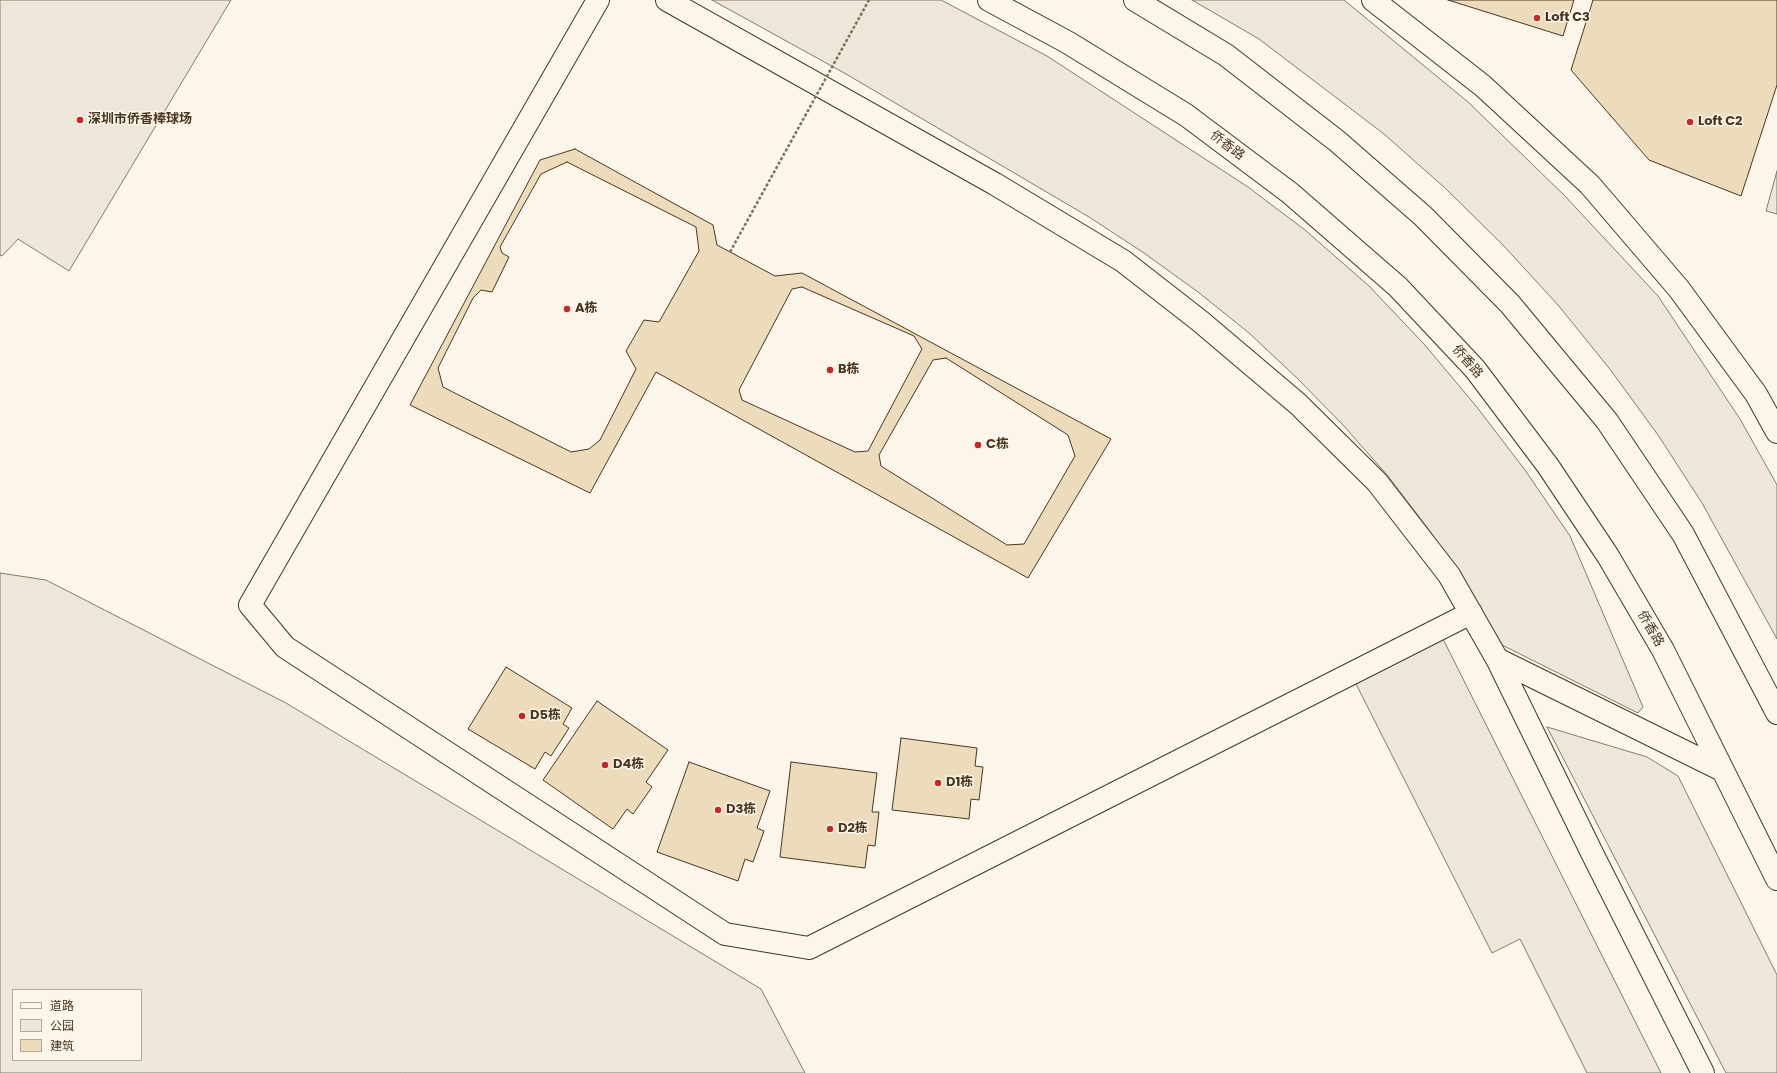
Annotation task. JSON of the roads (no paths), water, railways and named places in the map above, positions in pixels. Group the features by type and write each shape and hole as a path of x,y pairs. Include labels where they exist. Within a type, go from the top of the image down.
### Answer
{"main road":[{"path":"598,0 250,606 285,647 725,934 809,948 1471,613"},
{"path":"667,0 995,184 1123,261 1200,321 1298,404 1377,482 1449,575 1498,659 1593,855 1703,1073"},
{"name":"侨香路","path":"989,0 1067,42 1186,115 1290,193 1398,287 1475,369 1548,466 1608,556 1663,650 1777,879"},
{"path":"1135,0 1226,55 1337,141 1423,216 1510,304 1607,421 1683,534 1777,714"},
{"path":"1373,0 1484,86 1590,186 1679,289 1756,394 1777,432"},
{"path":"1498,659 1722,770"}],"place":[{"name":"Loft C3","path":"1537,18"},
{"name":"深圳市侨香棒球场","path":"80,120"},
{"name":"Loft C2","path":"1690,122"},
{"name":"A栋","path":"567,309"},
{"name":"B栋","path":"830,370"},
{"name":"C栋","path":"978,445"},
{"name":"D5栋","path":"522,716"},
{"name":"D4栋","path":"605,765"},
{"name":"D1栋","path":"938,783"},
{"name":"D3栋","path":"718,810"},
{"name":"D2栋","path":"830,829"}]}
